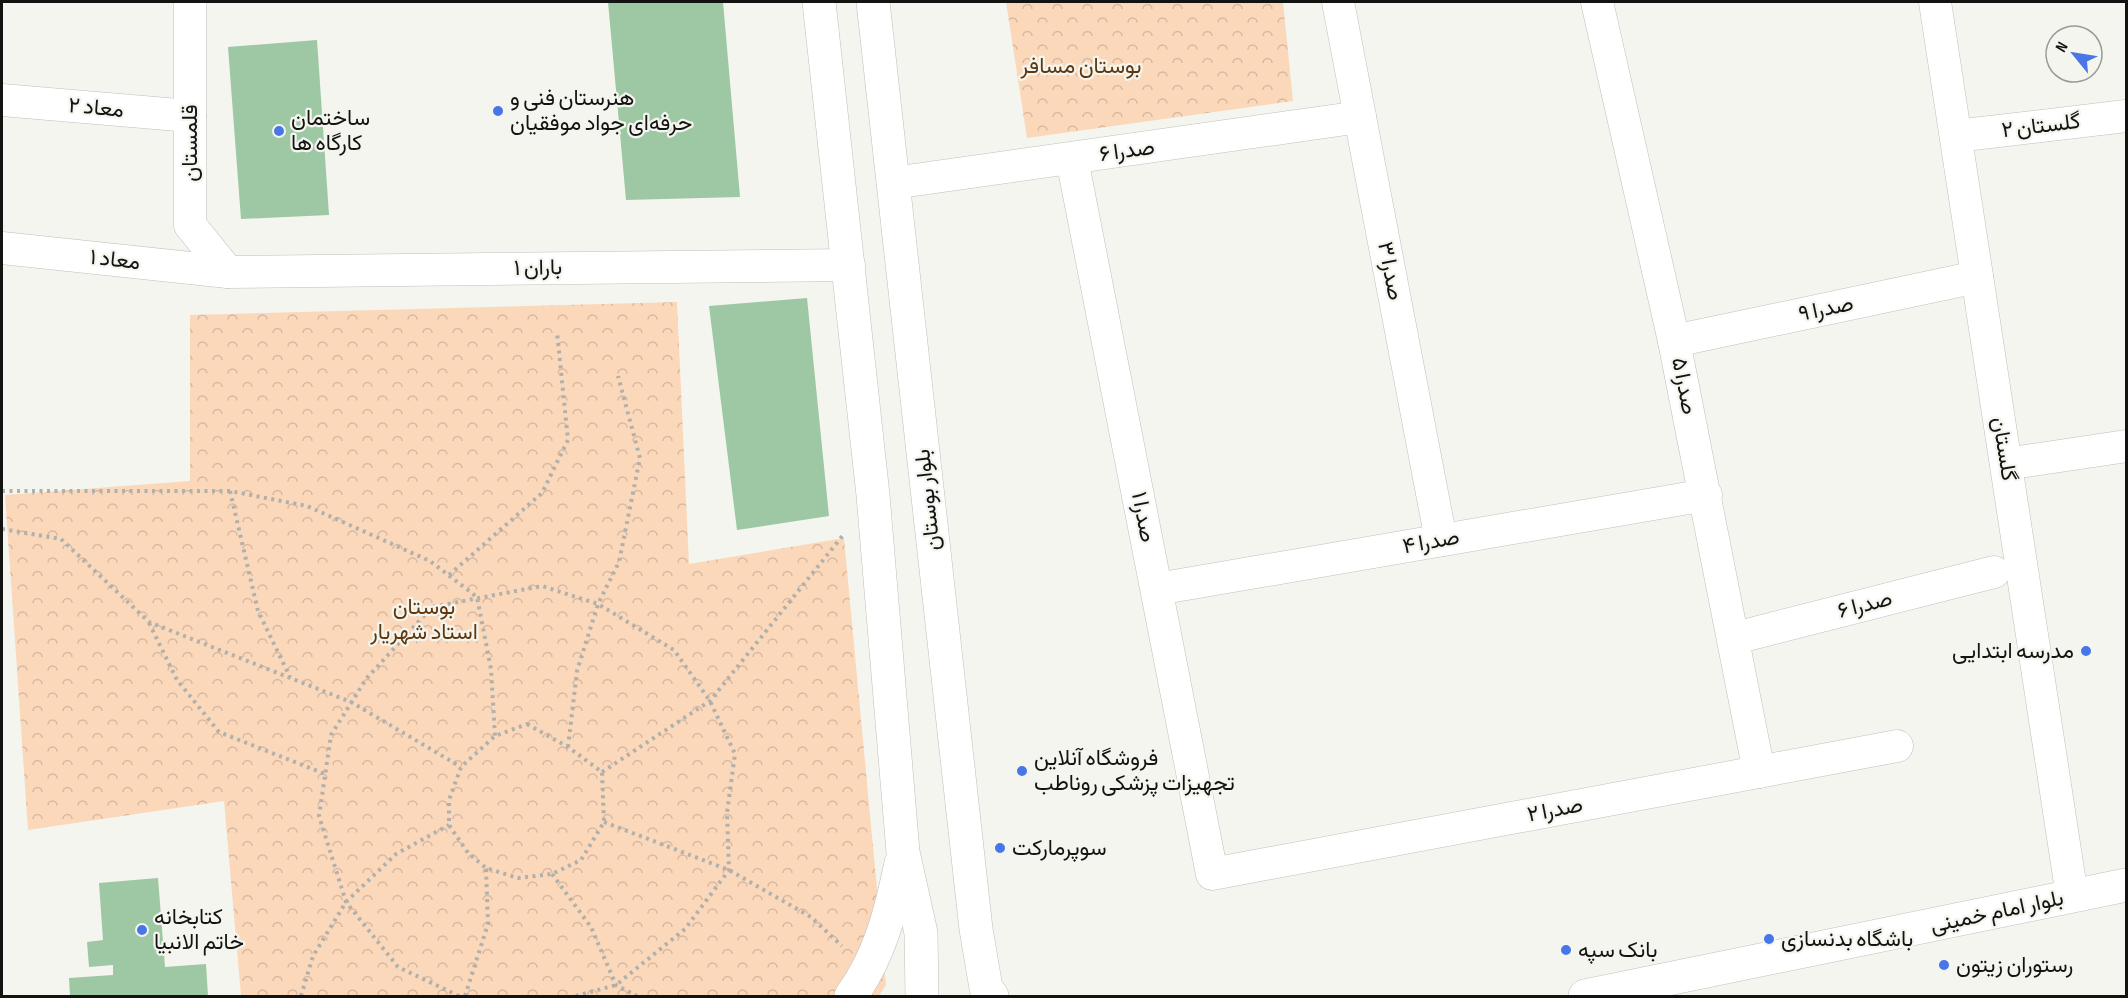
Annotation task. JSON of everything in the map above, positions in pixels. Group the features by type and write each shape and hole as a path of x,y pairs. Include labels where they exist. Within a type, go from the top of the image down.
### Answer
{"main road":[{"path":"819,2 873,495 903,852 921,933 922,996"},
{"name":"بلوار بوستان","path":"873,2 976,929 986,988 992,996"},
{"path":"860,984 891,913 903,852"},
{"name":"بلوار امام خمینی","path":"1585,996 2127,885"}],"street":[{"name":"قلمستان","path":"190,2 190,225 228,272"},
{"name":"صدرا ۳","path":"1338,2 1441,540"},
{"name":"صدرا ۵","path":"1597,2 1674,341 1735,638 1759,772"},
{"name":"گلستان","path":"1935,2 2072,896"},
{"name":"معاد ۲","path":"2,100 190,116"},
{"name":"گلستان ۲","path":"1956,136 2127,116"},
{"name":"صدرا ۶","path":"893,183 1360,117"},
{"name":"صدرا ۱","path":"1072,159 1212,874"},
{"name":"معاد ۱","path":"2,248 228,272"},
{"name":"باران ۱","path":"228,272 849,265"},
{"name":"صدرا ۹","path":"1674,341 1977,278"},
{"path":"2006,464 2127,446"},
{"name":"صدرا ۴","path":"1157,589 1706,495"},
{"name":"صدرا ۶","path":"1735,638 1994,572"},
{"name":"صدرا ۲","path":"1212,874 1897,746"}],"path":[{"path":"449,575 542,493 568,440 557,332"},
{"path":"568,747 577,670 598,604 619,562 640,458 618,376"},
{"path":"2,491 230,491 307,506 430,561 477,597 491,669 495,736"},
{"path":"230,491 258,611 291,677"},
{"path":"602,772 710,700 794,599 873,495"},
{"path":"2,529 62,539 149,622 177,680 219,732 325,774"},
{"path":"459,996 398,967 346,902 319,816 331,735 366,679 432,607 542,586 598,604 674,650 710,700 735,753 727,813 729,870 685,929 616,985 576,996"},
{"path":"149,622 351,702 461,767"},
{"path":"527,724 568,747 602,772 604,822 580,860 552,874 518,878 486,868 468,853 449,825 449,800 461,767 495,736 527,724"},
{"path":"604,822 729,870 811,917 860,984"},
{"path":"301,996 313,956 346,902 396,854 449,825"},
{"path":"465,996 488,924 486,868"},
{"path":"552,874 591,927 616,985 637,996"}],"green space":[{"name":"بوستان مسافر","path":"1006,2 1283,2 1293,101 1027,138"},
{"name":"بوستان استاد شهریار","path":"677,302 689,564 844,538 886,985 879,996 241,996 224,801 28,830 5,495 190,481 190,315"}],"building":[{"path":"608,2 723,2 740,197 626,200"},
{"name":"ساختمان کارگاه ها","path":"317,40 329,215 241,219 228,47"},
{"path":"807,298 829,516 737,530 709,306"},
{"path":"158,878 165,967 206,964 208,996 70,996 69,978 113,975 113,965 89,967 87,942 103,940 99,883"}],"place":[{"name":"هنرستان فنی و حرفه‌ای جواد موفقیان","path":"498,111"},
{"name":"ساختمان کارگاه ها","path":"279,131"},
{"name":"مدرسه ابتدایی","path":"2086,651"},
{"name":"فروشگاه آنلاین تجهیزات پزشکی روناطب","path":"1022,771"},
{"name":"سوپرمارکت","path":"1000,848"},
{"name":"کتابخانه خاتم الانبیا","path":"142,930"},
{"name":"باشگاه بدنسازی","path":"1769,939"},
{"name":"بانک سپه","path":"1566,950"},
{"name":"رستوران زیتون","path":"1944,965"}]}
